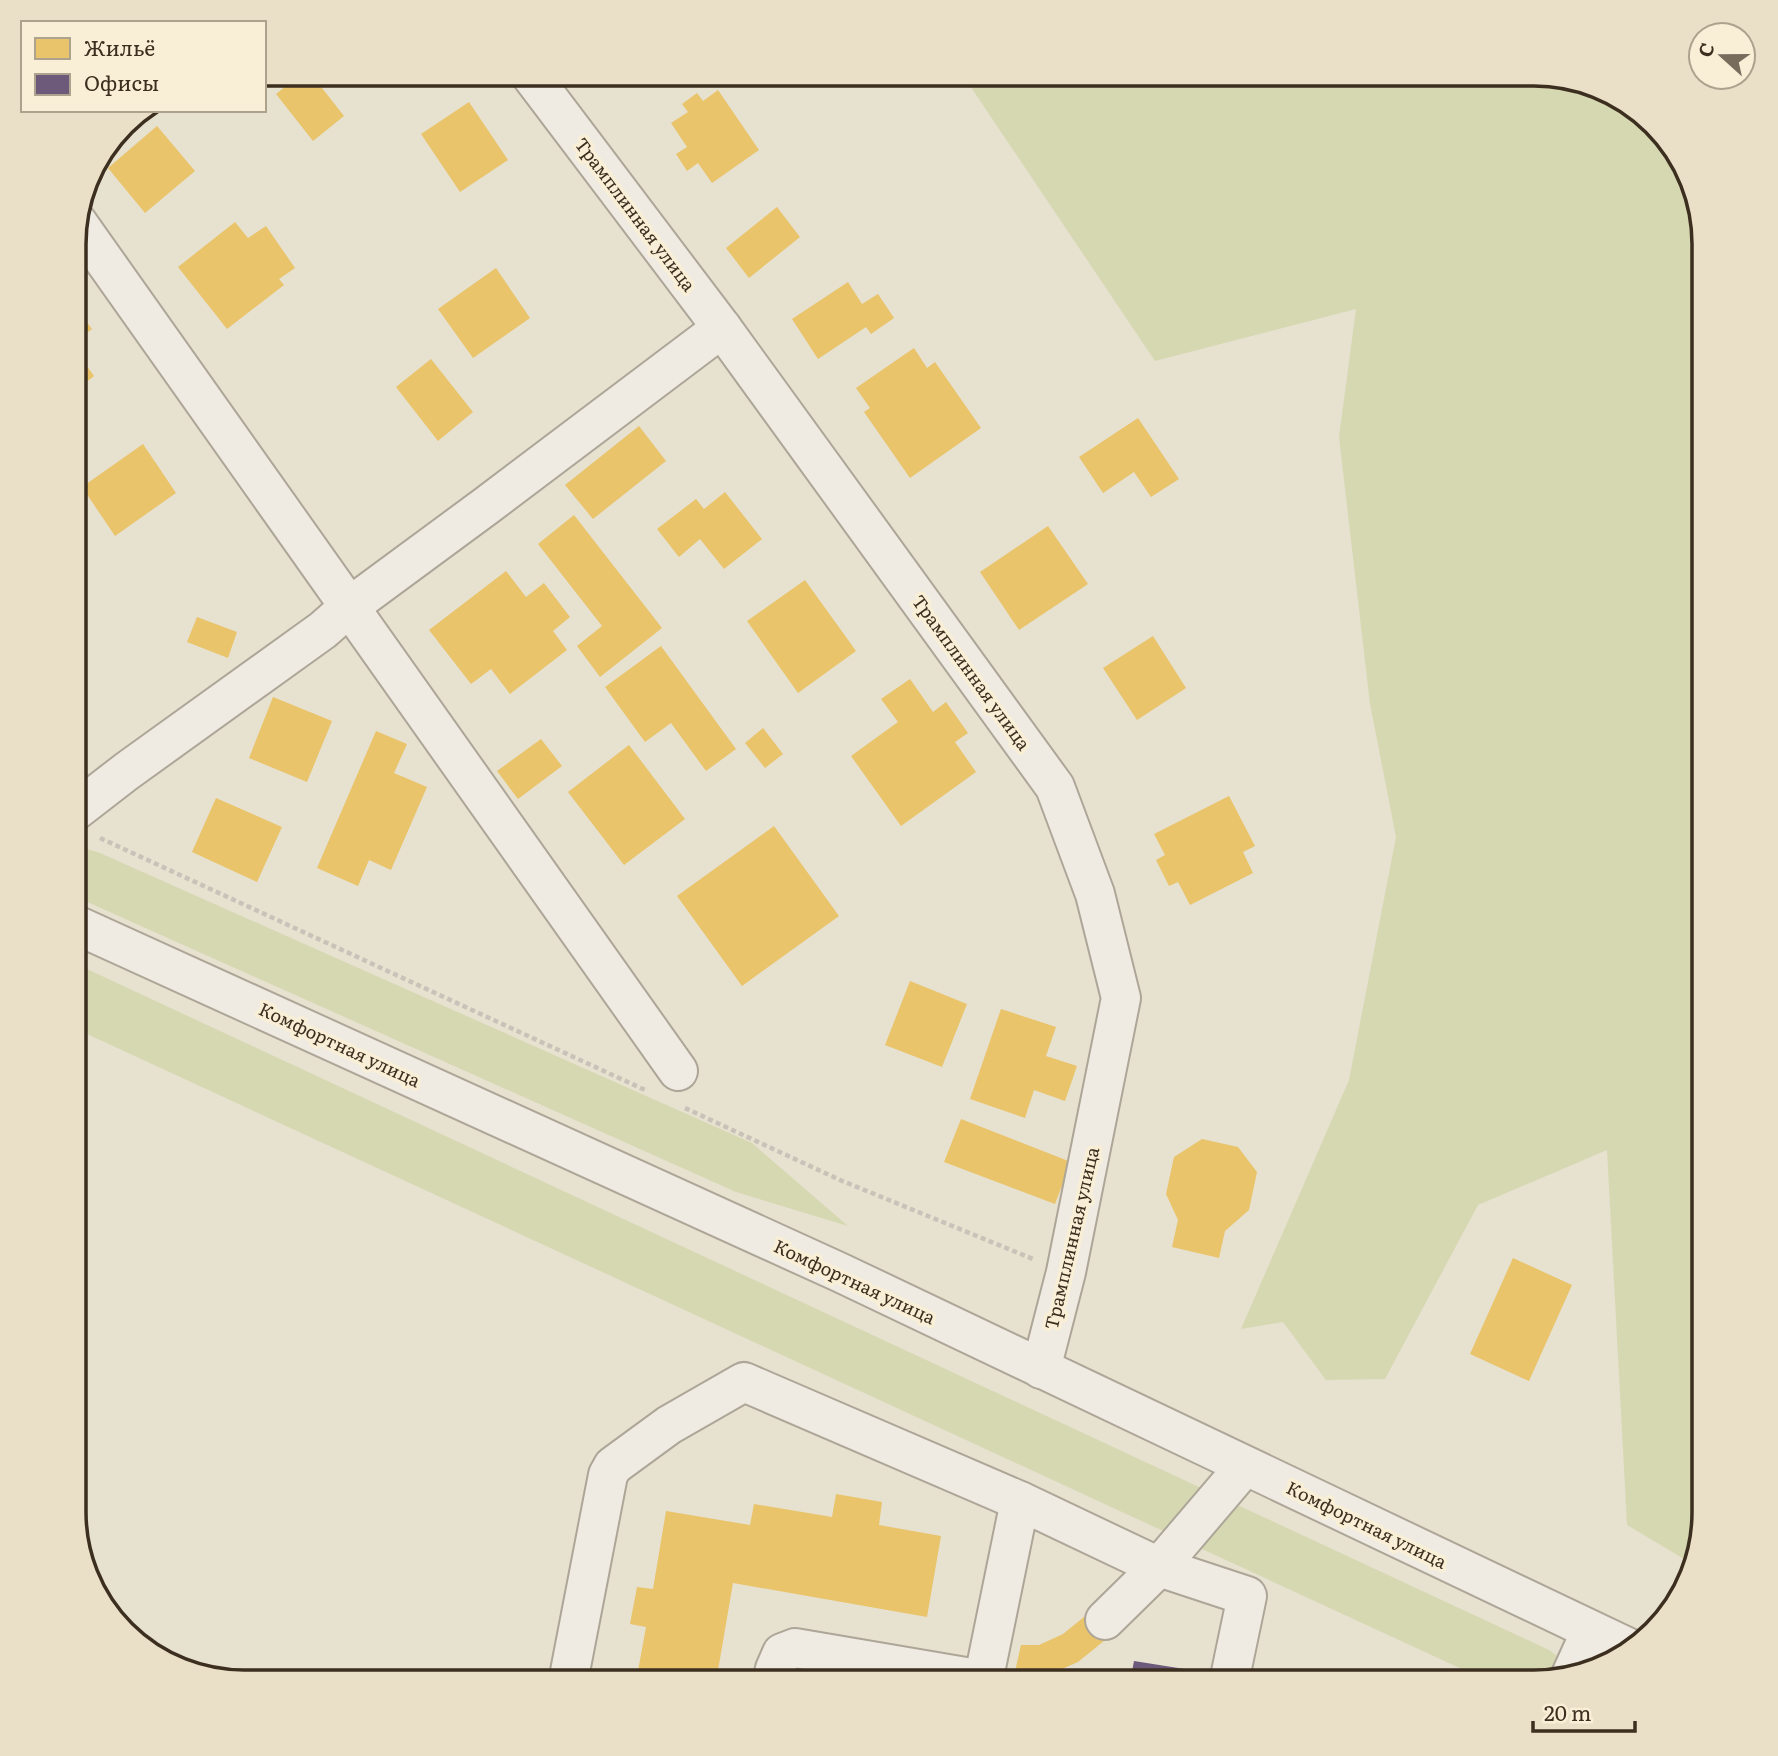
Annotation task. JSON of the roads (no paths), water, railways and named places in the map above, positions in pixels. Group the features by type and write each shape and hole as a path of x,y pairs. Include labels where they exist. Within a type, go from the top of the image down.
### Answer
{"street":[{"name":"Трамплинная улица","path":"539,86 722,328 1055,787 1090,882 1121,998 1066,1272 1041,1369"},
{"path":"86,235 349,607 669,1089"},
{"path":"86,825 127,771 323,630 349,607 722,328"},
{"name":"Комфортная улица","path":"86,928 839,1272 1621,1645"},
{"path":"570,1670 608,1475 613,1466 670,1425 744,1382 1020,1501 1159,1567 1247,1596 1232,1670"},
{"path":"1105,1620 1159,1567 1245,1466"},
{"path":"985,1670 1020,1501"},
{"path":"1576,1664 1591,1631"},
{"path":"775,1670 782,1653 795,1648 920,1670"}]}
